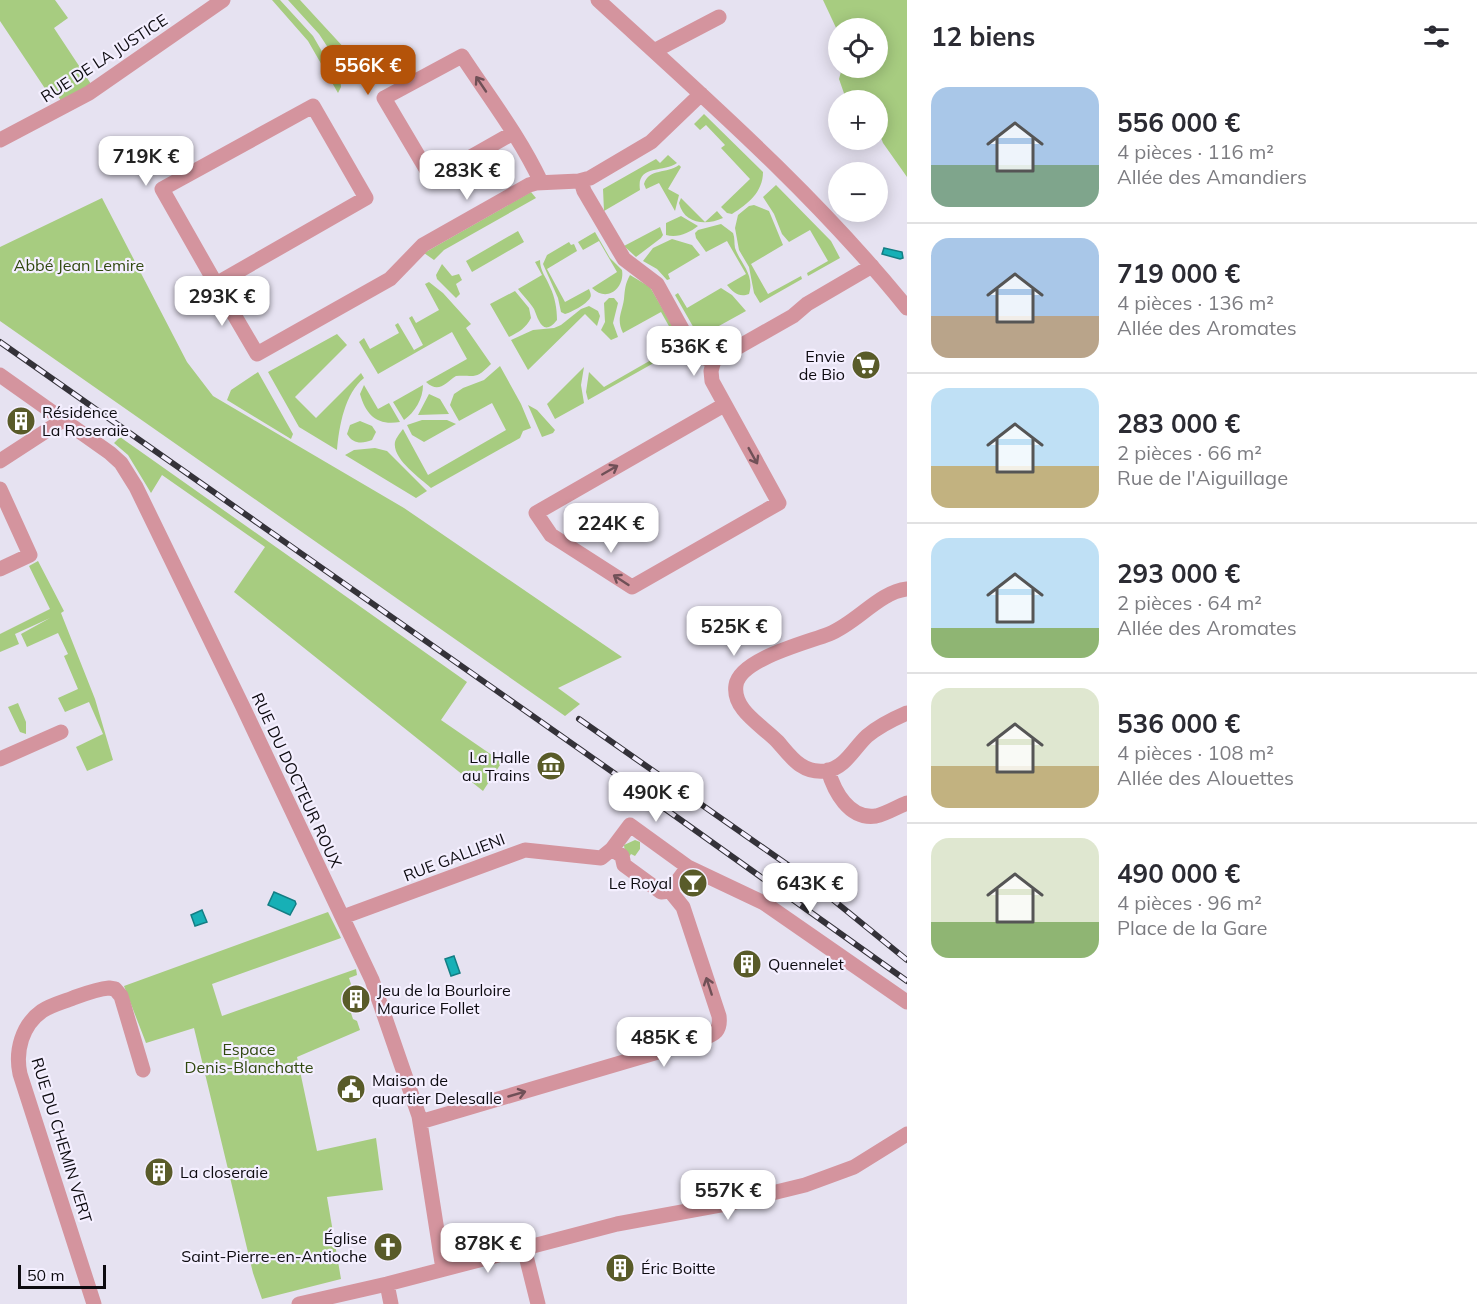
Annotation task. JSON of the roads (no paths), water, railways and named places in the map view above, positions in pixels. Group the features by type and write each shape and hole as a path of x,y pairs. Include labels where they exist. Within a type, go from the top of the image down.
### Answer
{"street":[{"name":"RUE DE LA JUSTICE","path":"0,140 89,93 223,0"},
{"path":"598,0 766,156 872,266 901,289 907,308"},
{"path":"654,51 719,17"},
{"path":"513,133 432,178 384,98 462,56 513,133 540,182"},
{"path":"216,284 366,198 313,106 162,189 216,284 256,354 390,279 427,243 529,185 540,182 581,181 590,178 649,144 701,94"},
{"path":"581,181 584,191 624,259 657,284 693,349 703,357 714,360 793,316 807,304 872,266"},
{"path":"714,360 711,371 712,379 724,405 779,503 632,587 545,529 536,513 724,405"},
{"name":"RUE DU DOCTEUR ROUX","path":"0,375 117,458 136,487 372,980 420,1122 443,1269"},
{"path":"0,461 63,420"},
{"path":"0,489 30,555 0,569"},
{"path":"907,589 897,590 882,598 837,631 758,661 745,669 737,680 735,694 741,707 796,763 806,769 828,770 844,761 874,731 907,713"},
{"path":"0,759 61,732"},
{"path":"828,770 840,798 860,813 868,816 880,815 907,803"},
{"path":"688,867 670,891 661,892 624,865 622,856 612,849 630,825 688,867 758,899 907,1002"},
{"name":"RUE GALLIENI","path":"343,917 525,850 596,859 605,856 612,849"},
{"path":"420,1122 691,1043 716,1033 719,1029 719,1016 683,907 670,891"},
{"name":"RUE DU CHEMIN VERT","path":"94,1304 20,1074 18,1050 22,1037 30,1024 44,1010 76,997 110,988 115,989 121,996 143,1070"},
{"path":"299,1304 387,1284 617,1224 731,1203 805,1185 854,1167 907,1134"},
{"path":"524,1248 538,1304"},
{"path":"387,1284 392,1304"}],"water":[{"path":"884,248 902,252 903,258 882,254"},
{"path":"274,892 295,901 296,904 290,915 268,905"},
{"path":"202,910 207,922 195,926 191,915"},
{"path":"454,956 460,973 451,976 445,959"}],"railway":[{"path":"0,342 907,981"},
{"path":"579,719 805,877 907,960"}],"place":[{"name":"Envie de Bio","path":"866,365"},
{"name":"Résidence La Roseraie","path":"21,421"},
{"name":"La Halle au Trains","path":"551,766"},
{"name":"Le Royal","path":"693,883"},
{"name":"Quennelet","path":"747,964"},
{"name":"Jeu de la Bourloire Maurice Follet","path":"356,999"},
{"name":"Maison de quartier Delesalle","path":"351,1089"},
{"name":"La closeraie","path":"159,1172"},
{"name":"Église Saint-Pierre-en-Antioche","path":"388,1247"},
{"name":"Éric Boitte","path":"620,1268"}],"park label":[{"name":"Abbé Jean Lemire","path":"79,265"},
{"name":"Espace Denis-Blanchatte","path":"249,1058"}]}
